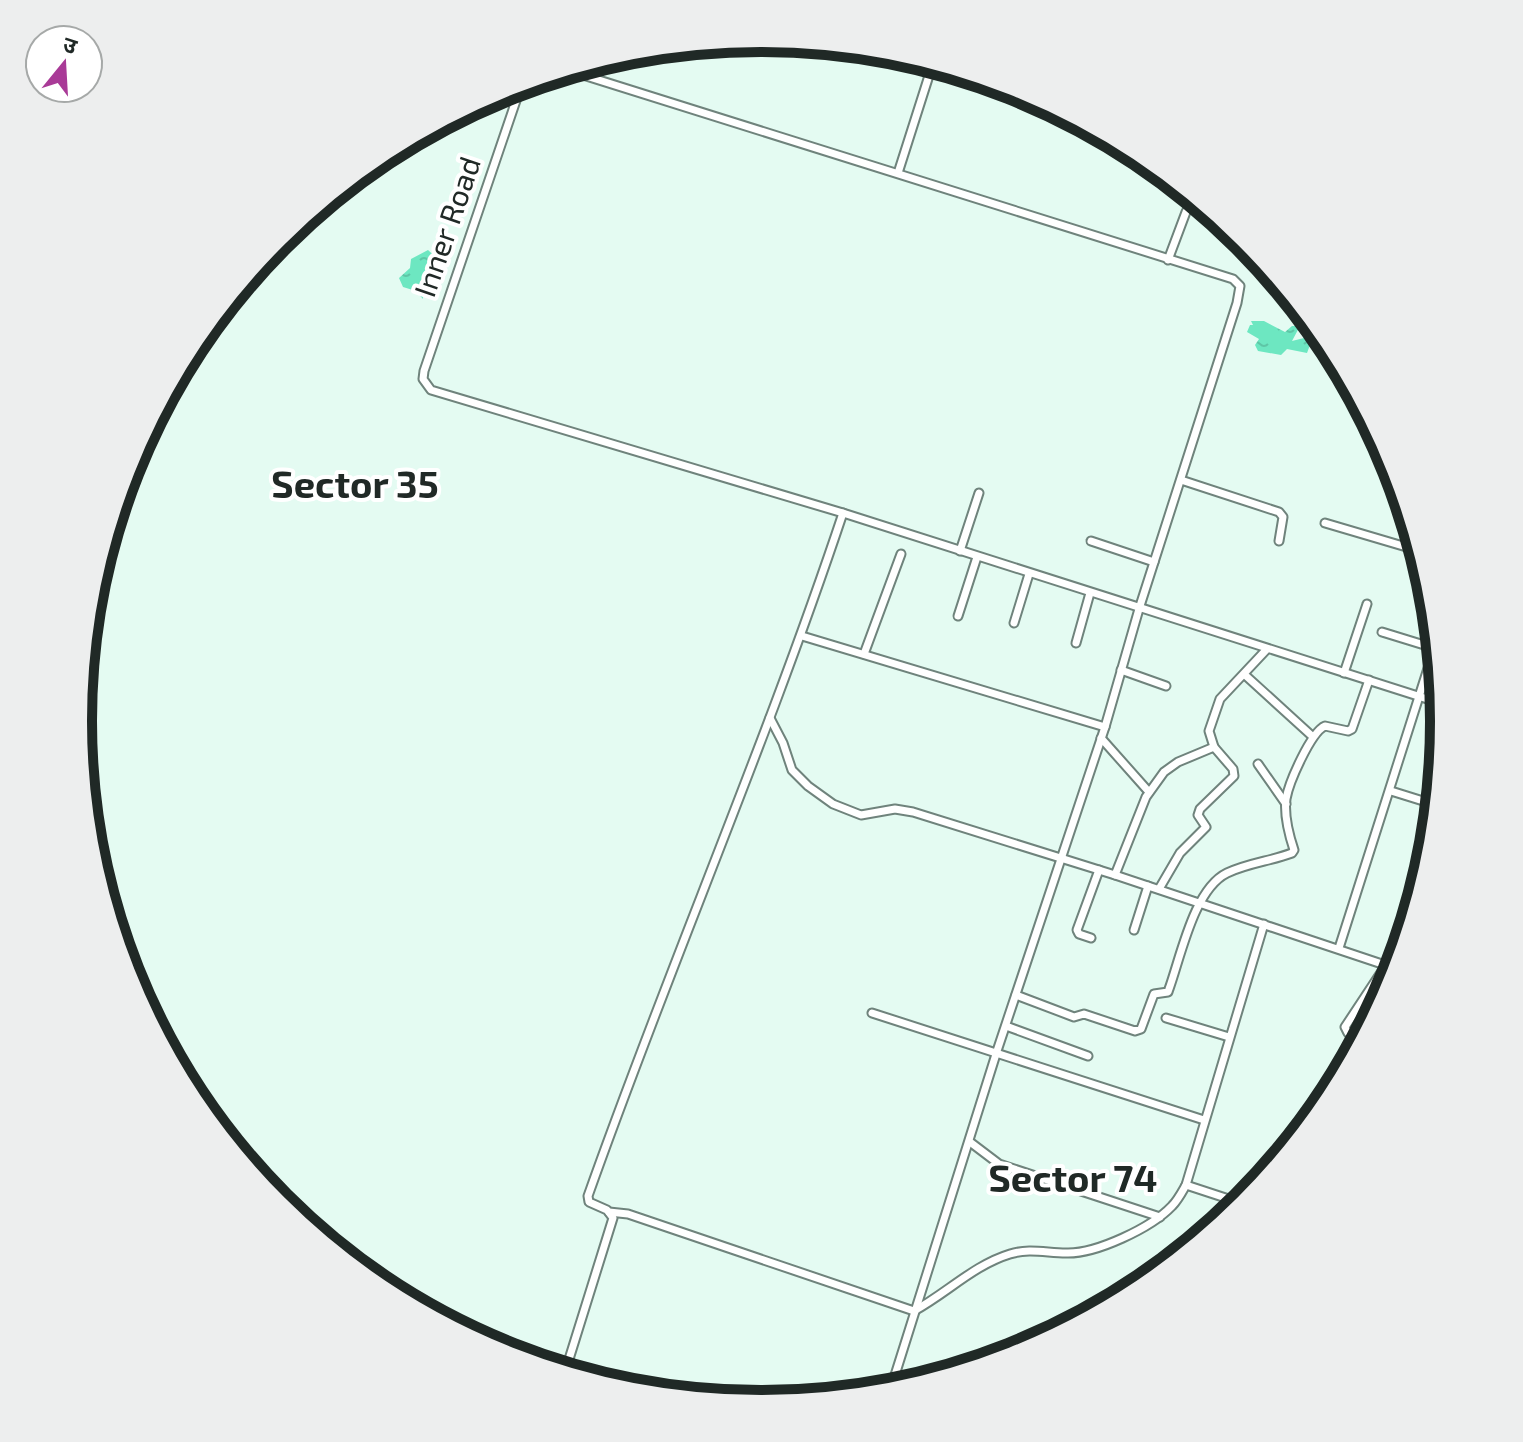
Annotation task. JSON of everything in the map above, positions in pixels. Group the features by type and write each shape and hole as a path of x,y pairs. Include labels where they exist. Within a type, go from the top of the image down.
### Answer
{"street":[{"path":"898,173 930,74"},
{"path":"586,76 1233,279 1240,286 1241,291 1139,609 1105,727 1059,859 894,1376"},
{"name":"Inner Road","path":"517,99 424,371 426,386 576,435 843,513"},
{"path":"1168,260 1189,207"},
{"path":"1181,480 1279,512 1283,517 1279,541"},
{"path":"960,551 979,493"},
{"path":"914,1311 628,1214 609,1212 592,1204 588,1196 802,636 843,513 1430,700"},
{"path":"1325,523 1408,547"},
{"path":"1091,541 1154,562"},
{"path":"864,654 901,554"},
{"path":"958,616 977,557"},
{"path":"1014,623 1029,574"},
{"path":"1076,643 1090,593"},
{"path":"1344,673 1367,604"},
{"path":"1382,632 1426,642"},
{"path":"802,636 1105,727"},
{"path":"1159,889 1180,853 1206,827 1198,815 1200,809 1234,776 1233,769 1214,747 1209,735 1218,704 1267,649"},
{"path":"1339,948 1391,791 1428,666"},
{"path":"1121,670 1166,686"},
{"path":"1245,675 1312,736"},
{"path":"1016,995 1074,1017 1084,1014 1135,1031 1141,1029 1154,994 1168,992 1199,902 1223,875 1294,850 1288,827 1286,796 1312,736 1325,726 1348,731 1352,729 1369,680"},
{"path":"769,718 783,743 792,770 808,786 843,809 861,815 895,809 913,812 1159,889 1385,964"},
{"path":"1101,738 1149,792"},
{"path":"1115,875 1149,792 1169,767 1214,747"},
{"path":"1258,764 1286,804"},
{"path":"1391,791 1426,802"},
{"path":"1091,938 1079,934 1077,930 1099,870"},
{"path":"1134,930 1148,886"},
{"path":"914,1311 978,1268 1011,1254 1030,1250 1078,1253 1120,1238 1160,1217 1173,1205 1186,1185 1264,924"},
{"path":"1353,1035 1345,1027 1382,970"},
{"path":"872,1013 1204,1120"},
{"path":"1166,1018 1229,1037"},
{"path":"1006,1026 1088,1056"},
{"path":"970,1142 999,1164 1160,1217"},
{"path":"1186,1185 1229,1199"},
{"path":"568,1361 612,1223 609,1212"}],"water":[{"path":"428,250 441,262 436,273 425,283 423,299 416,291 403,287 399,278 410,268 411,259"},
{"path":"1251,321 1264,321 1285,332 1292,326 1300,326 1292,341 1308,337 1315,344 1310,345 1307,353 1287,349 1281,355 1258,351 1255,345 1259,339 1247,332 1253,325"}],"district":[{"name":"Sector 35","path":"355,485"},
{"name":"Sector 74","path":"1073,1179"}]}
